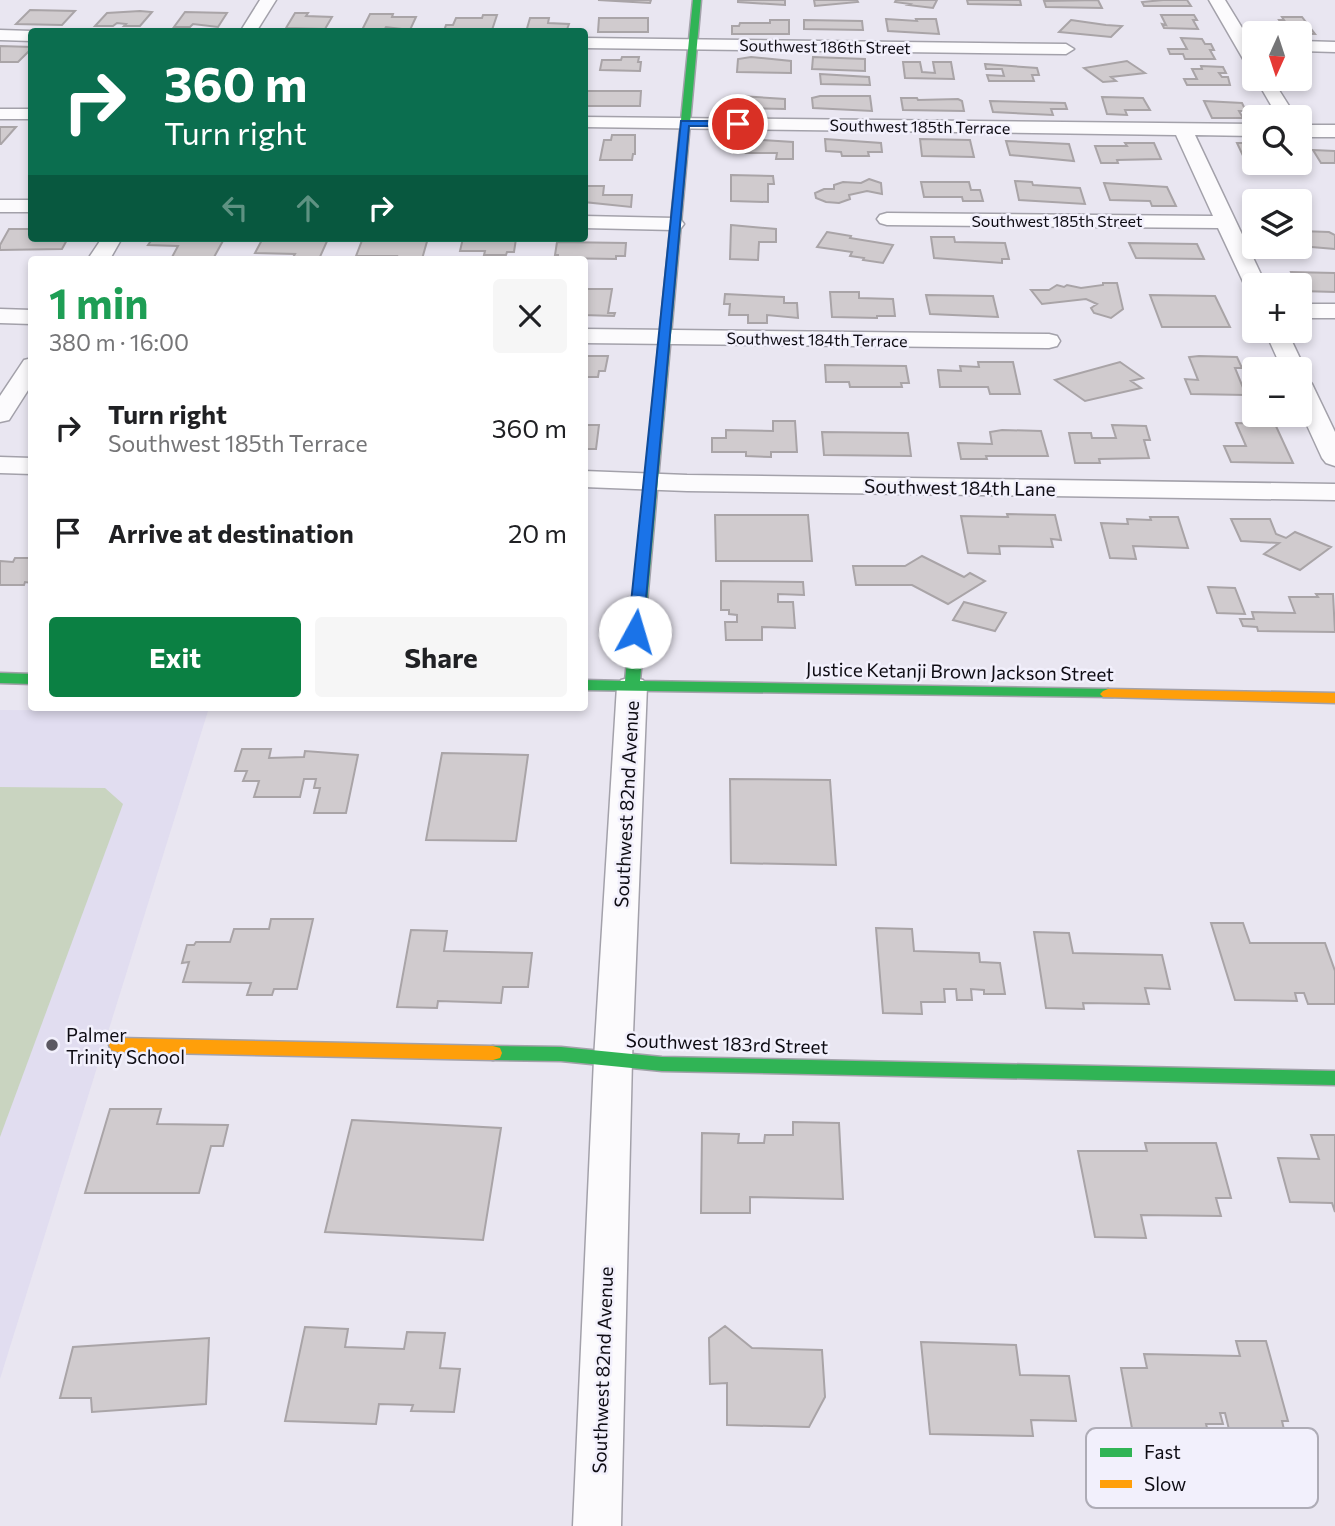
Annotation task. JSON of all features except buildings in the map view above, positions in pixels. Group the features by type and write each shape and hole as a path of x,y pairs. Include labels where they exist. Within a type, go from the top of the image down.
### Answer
{"street":[{"path":"250,28 268,0"},
{"name":"Southwest 82nd Avenue","path":"597,1526 613,1059 632,686 674,224 698,0"},
{"path":"1217,0 1242,35"},
{"path":"0,35 28,36"},
{"name":"Southwest 186th Street","path":"588,43 1066,49"},
{"path":"1312,46 1335,47"},
{"path":"0,114 28,114"},
{"name":"Southwest 185th Terrace","path":"588,122 1242,130"},
{"path":"1183,129 1250,273"},
{"path":"1312,131 1335,131"},
{"path":"0,206 28,206"},
{"name":"Southwest 185th Street","path":"887,219 1227,222"},
{"path":"588,222 674,224"},
{"path":"1312,311 1335,311"},
{"path":"0,316 28,317"},
{"name":"Southwest 184th Terrace","path":"588,335 1049,341"},
{"path":"0,415 28,371"},
{"path":"1312,408 1333,450"},
{"path":"0,465 28,466"},
{"name":"Southwest 184th Lane","path":"588,479 1335,492"},
{"path":"0,678 28,679"},
{"name":"Justice Ketanji Brown Jackson Street","path":"588,685 1335,698"},
{"name":"Southwest 183rd Street","path":"118,1045 561,1054 662,1064 1335,1078"}],"shaded area":[{"name":"Palmer Trinity School","path":"0,710 208,711 0,1379"}],"green space":[{"path":"0,787 105,788 123,804 0,1137"}],"traffic: fast":[{"path":"632,686 697,0"},
{"path":"0,678 28,679"},
{"path":"588,685 1108,694"},
{"path":"493,1053 561,1054 662,1064 1335,1078"}],"traffic: slow":[{"path":"1108,694 1335,698"},
{"path":"118,1045 493,1053"}],"place":[{"name":"Palmer Trinity School","path":"52,1045"}],"route":[{"path":"635,632 685,123 738,124"}]}
